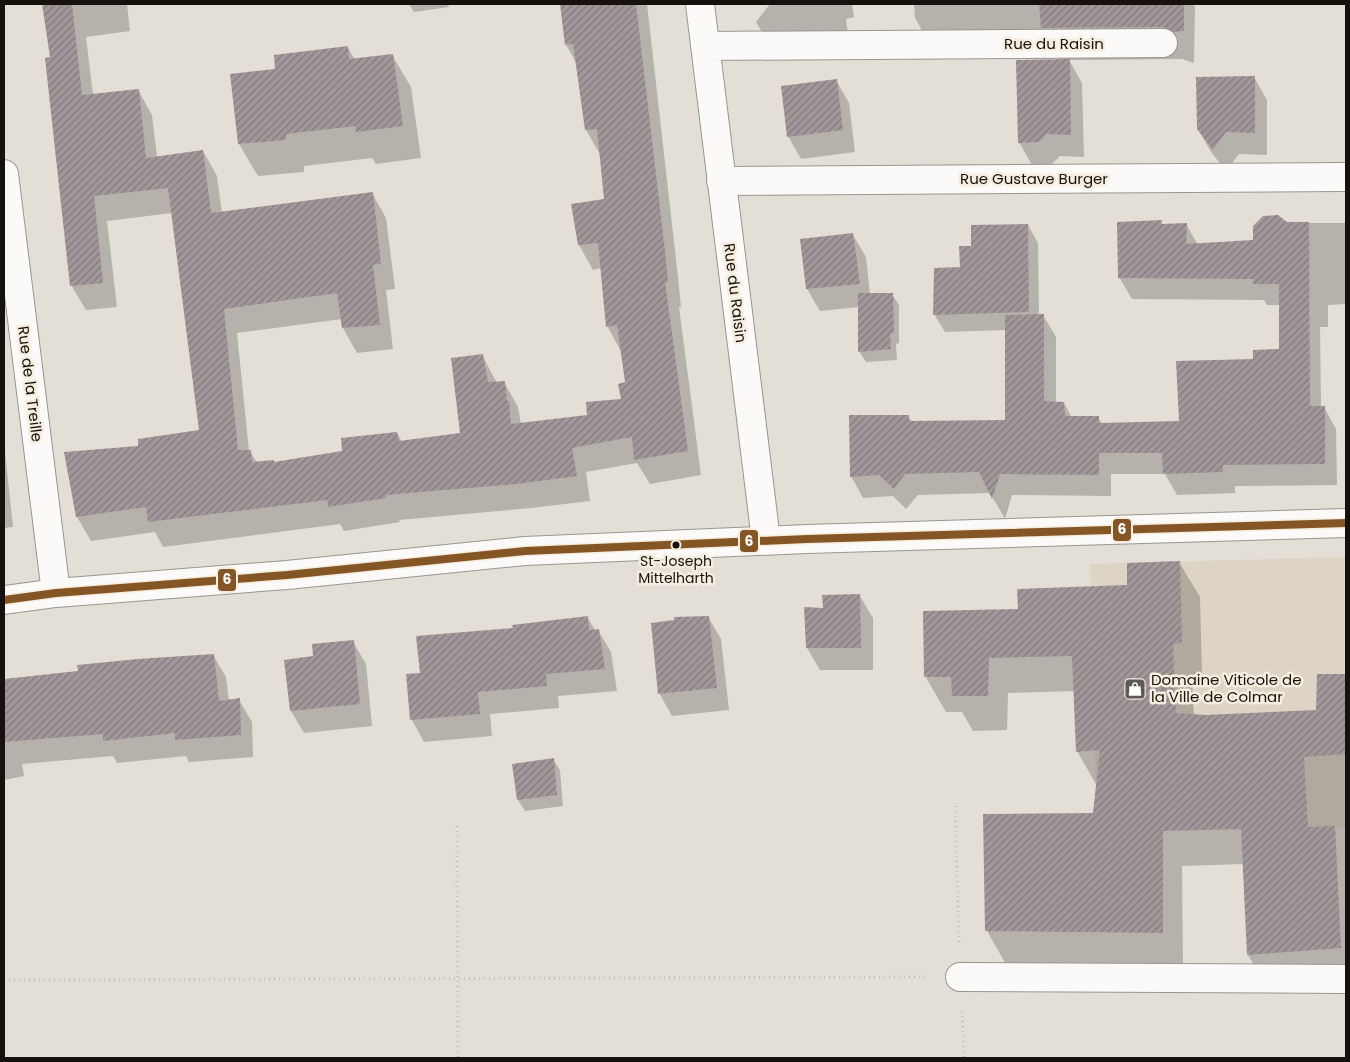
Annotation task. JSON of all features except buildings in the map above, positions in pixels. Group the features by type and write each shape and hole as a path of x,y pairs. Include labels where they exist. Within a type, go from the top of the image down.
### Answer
{"street":[{"name":"Rue du Raisin","path":"700,4 766,540"},
{"name":"Rue du Raisin","path":"705,46 1163,43"},
{"name":"Rue de la Treille","path":"4,174 56,594"},
{"name":"Rue Gustave Burger","path":"721,181 1346,177"},
{"path":"4,600 525,552 766,540 1346,523"},
{"path":"960,977 1346,979"}],"path":[{"path":"955,806 964,1058"},
{"path":"457,826 456,978 458,1058"},
{"path":"4,980 960,977"}],"shaded area":[{"path":"1346,557 1346,827 1214,830 1212,789 1094,796 1096,787 1090,564"}],"transit line":[{"name":"6","path":"4,600 56,593 287,575 525,551 807,539 1346,523"}],"place":[{"name":"St-Joseph Mittelharth","path":"676,545"},
{"name":"Domaine Viticole de la Ville de Colmar","path":"1135,689"}]}
